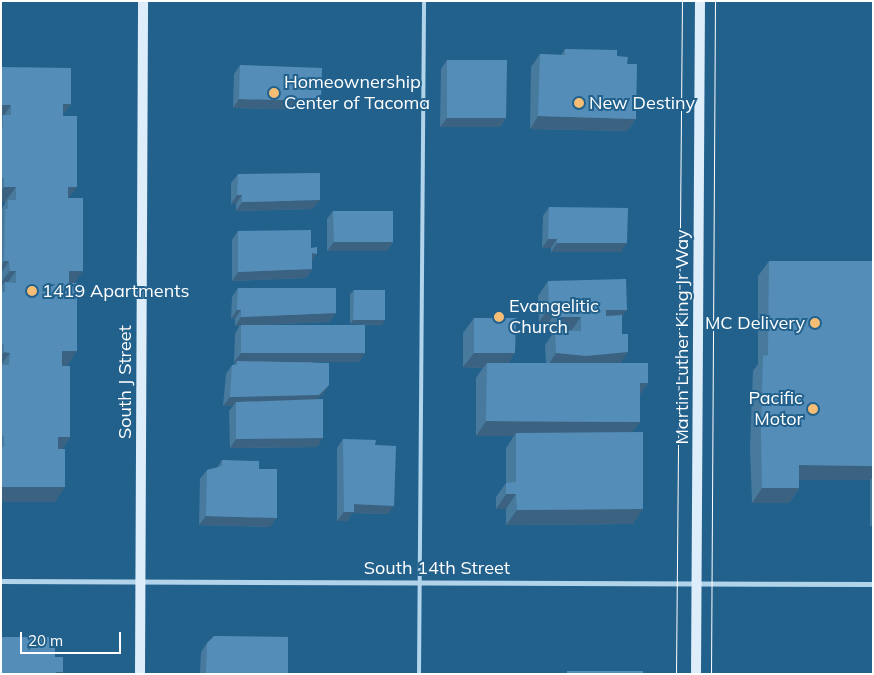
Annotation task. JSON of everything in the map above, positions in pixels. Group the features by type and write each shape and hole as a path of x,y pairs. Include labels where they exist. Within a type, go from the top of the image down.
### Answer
{"street":[{"name":"South J Street","path":"140,674 143,1"},
{"name":"Martin Luther King Jr Way","path":"696,674 700,1"},
{"name":"South 14th Street","path":"1,581 873,584"}],"lane":[{"path":"419,674 424,1"}],"building":[{"name":"New Destiny","path":"565,49 617,50 617,56 628,57 627,64 637,64 636,119 538,116 540,54 565,55"},
{"path":"447,60 507,60 506,118 447,118"},
{"name":"Homeownership Center of Tacoma","path":"240,65 322,68 321,101 239,99"},
{"name":"1419 Apartments","path":"1,67 71,68 71,104 63,104 63,116 77,116 77,187 68,187 68,198 83,198 83,271 69,271 69,283 77,283 77,351 62,351 62,366 70,366 70,437 58,437 58,449 65,449 65,487 1,487 1,447 4,447 4,436 1,436 1,365 9,365 10,353 4,352 4,344 1,344 1,292 5,292 5,282 16,283 16,271 10,271 9,261 4,261 5,209 8,209 8,200 16,200 16,187 4,187 4,178 1,178 1,127 3,127 3,115 11,115 11,105 1,105"},
{"path":"320,173 320,200 242,202 242,195 237,195 238,174"},
{"path":"549,207 628,208 627,243 557,243 557,239 548,239"},
{"path":"333,211 393,211 393,242 334,242"},
{"path":"311,230 311,248 317,247 317,254 312,253 312,269 238,272 238,231"},
{"path":"769,261 873,261 873,466 799,465 799,488 762,488 763,356 768,355"},
{"path":"626,279 627,310 606,310 606,316 622,315 622,334 628,334 628,352 586,356 556,353 555,330 581,331 581,317 560,317 559,307 549,308 548,281"},
{"path":"238,288 336,288 336,313 241,317 241,310 237,310"},
{"path":"354,290 385,290 385,320 353,320"},
{"path":"474,318 516,318 515,353 474,353"},
{"path":"241,325 365,325 365,353 241,353"},
{"path":"237,361 329,363 329,385 319,395 230,397 232,365 237,365"},
{"path":"487,363 648,363 648,383 640,383 640,422 486,421"},
{"path":"323,399 323,438 236,439 236,402"},
{"path":"643,432 643,509 517,510 516,494 506,494 506,483 516,482 516,433"},
{"path":"343,439 376,440 375,445 396,446 394,506 354,504 354,512 344,512"},
{"path":"222,460 259,461 259,469 277,469 277,518 206,516 207,470 222,466"},
{"path":"214,636 288,637 288,674 206,674 207,643"},
{"path":"1,637 55,637 55,657 63,657 63,672 56,672 56,674 1,674"},
{"path":"567,671 643,671 643,674 567,674"}],"tram line":[{"path":"676,674 682,1"},
{"path":"711,674 715,1"}],"place":[{"name":"Homeownership Center of Tacoma","path":"274,93"},
{"name":"New Destiny","path":"579,103"},
{"name":"1419 Apartments","path":"32,291"},
{"name":"Evangelitic Church","path":"499,317"},
{"name":"MC Delivery","path":"815,323"},
{"name":"Pacific Motor","path":"813,409"}]}
